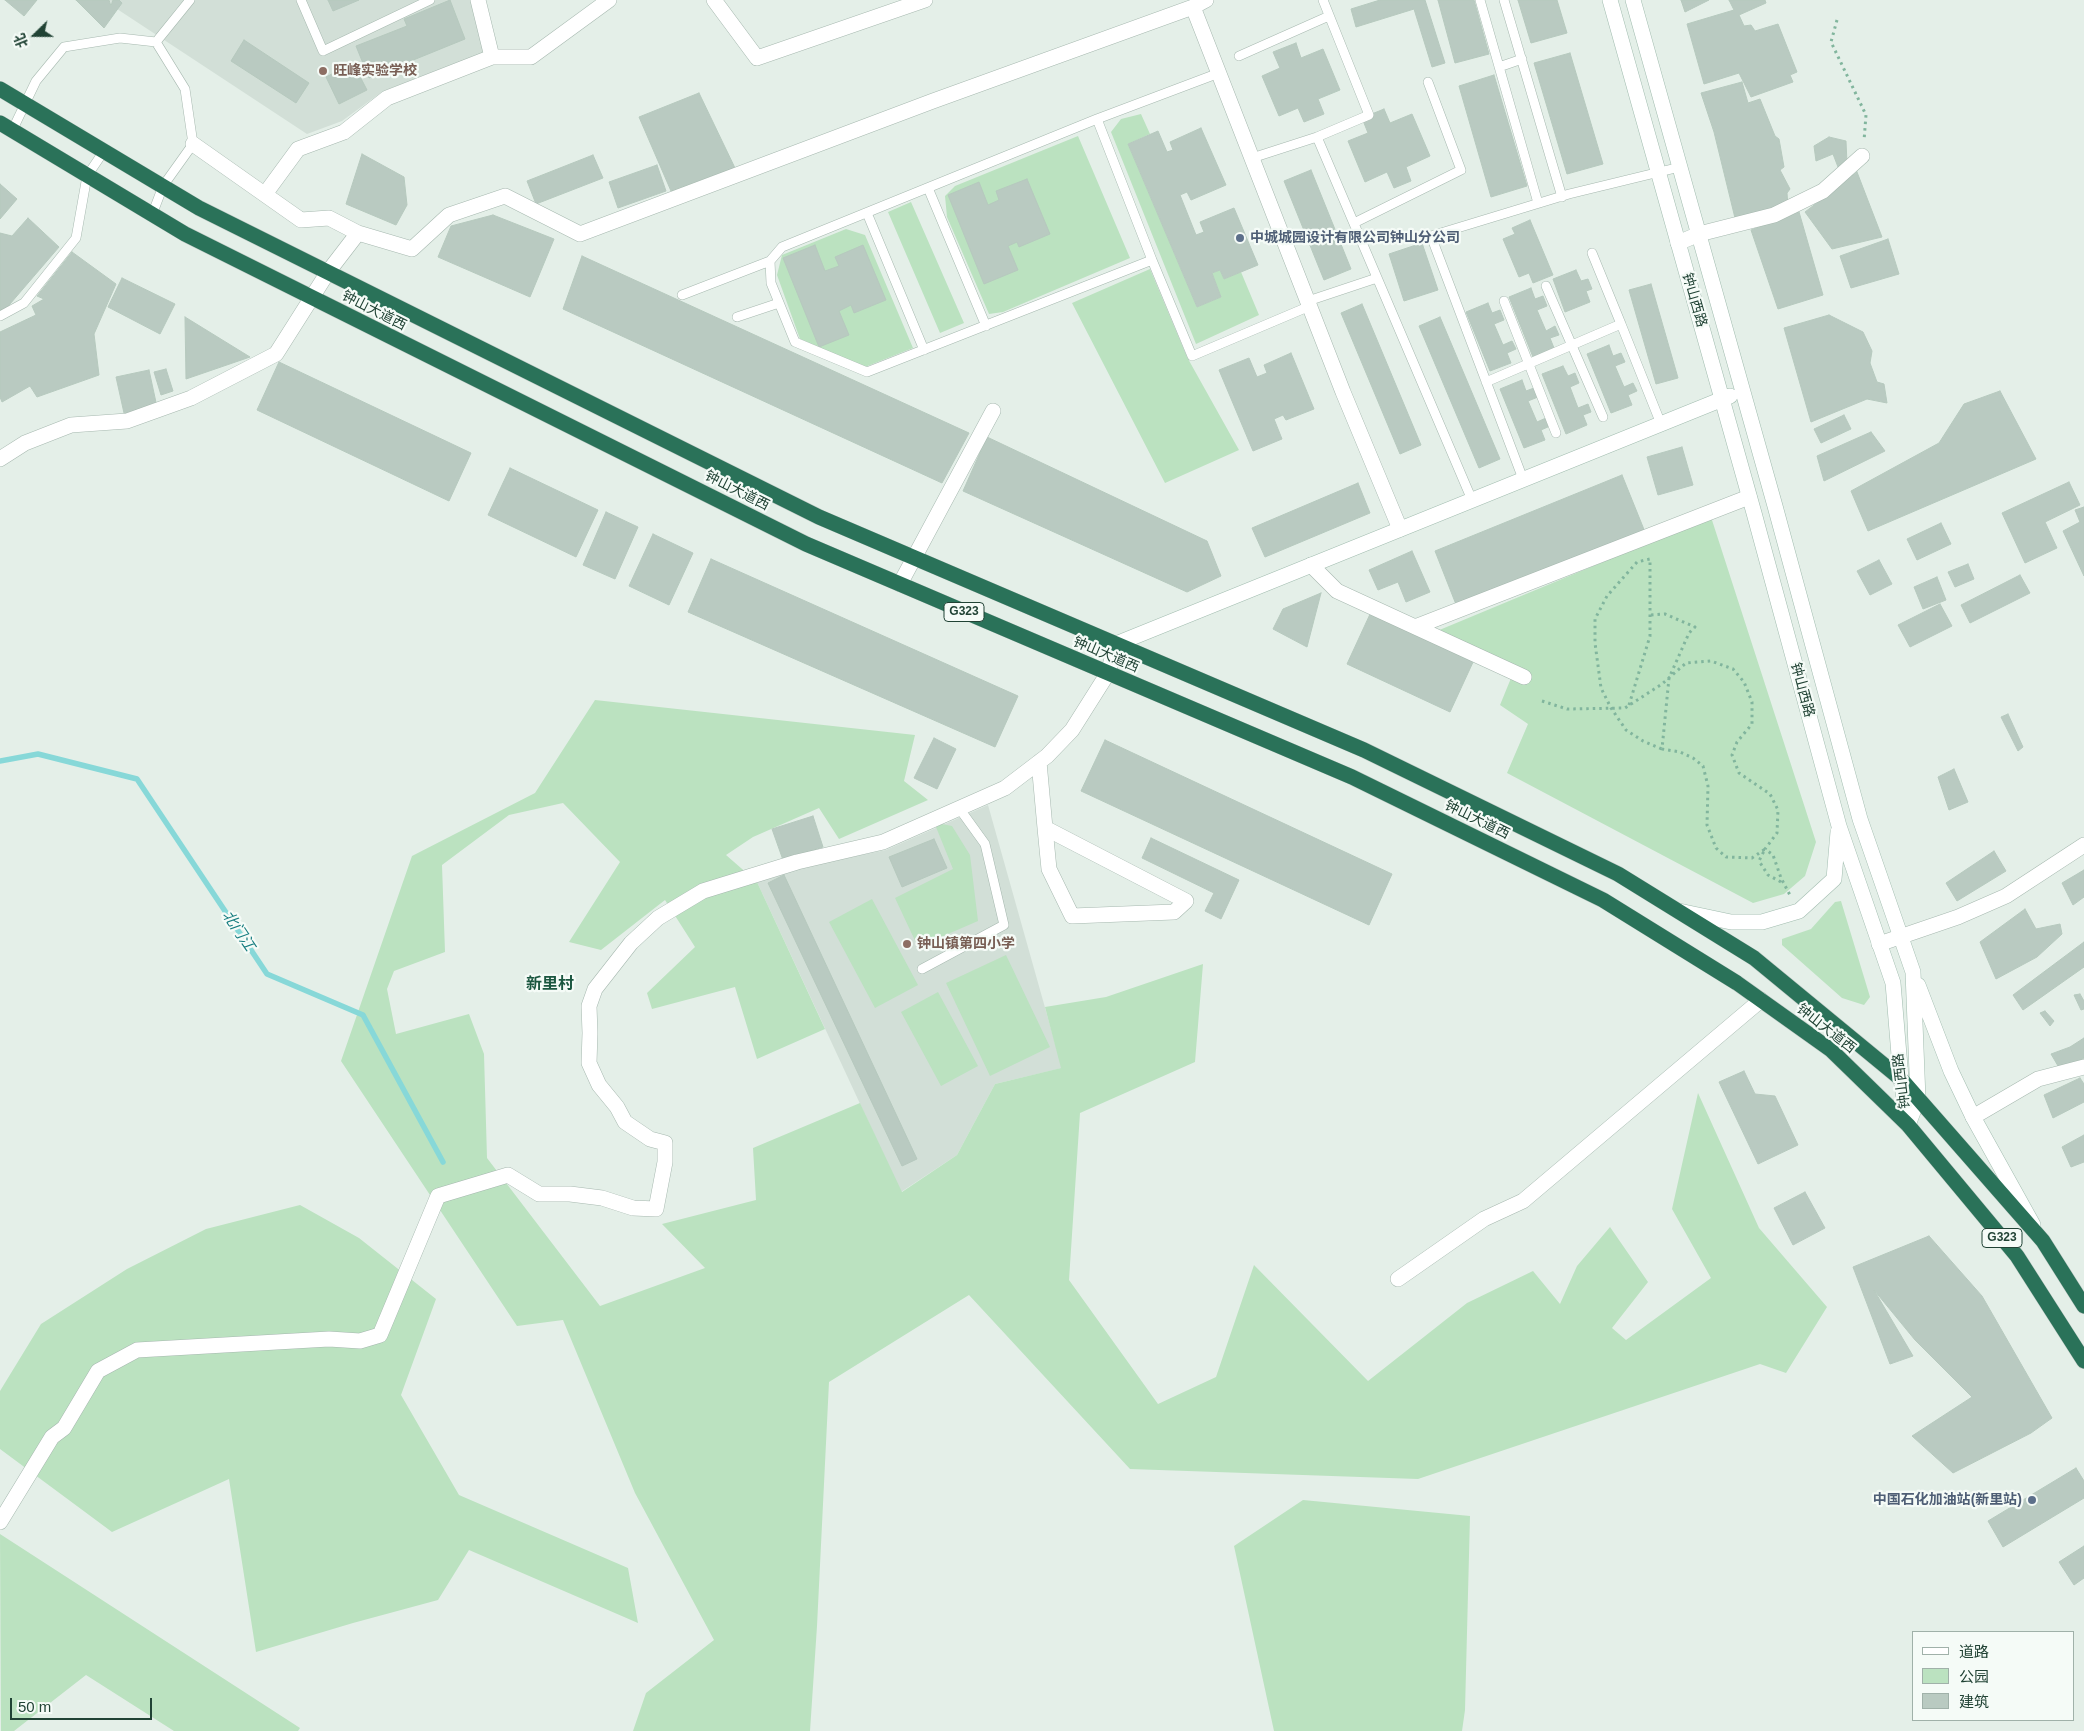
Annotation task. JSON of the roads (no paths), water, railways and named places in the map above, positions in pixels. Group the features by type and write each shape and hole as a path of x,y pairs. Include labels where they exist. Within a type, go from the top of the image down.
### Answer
{"highway":[{"name":"钟山大道西","path":"0,89 199,208 819,517 1364,750 1618,874 1754,958 1901,1079 2043,1241 2084,1306"},
{"name":"钟山大道西","path":"6,127 185,234 806,544 1352,777 1604,900 1761,1000 1831,1050 1908,1125 2017,1256 2084,1361"}],"street":[{"path":"478,0 492,57"},
{"path":"265,194 298,149 344,132 388,98 492,57 531,57 609,0"},
{"path":"714,0 757,58 925,0"},
{"name":"钟山西路","path":"1610,0 1839,826 1893,983 1901,1079 1908,1125"},
{"name":"钟山西路","path":"1633,0 1743,391 1860,820 1913,972 1918,1099 1908,1125"},
{"path":"193,144 302,220 329,218 358,233 412,249 450,215 506,196 580,234 933,100 1200,4 1219,73 1309,304 1400,529"},
{"path":"1678,242 1699,234 1774,215 1823,191 1862,156"},
{"path":"0,459 26,443 71,424 127,421 191,398 276,354 328,272 358,233"},
{"path":"0,1522 52,1437 64,1428 98,1371 137,1350 319,1340 360,1341 380,1334 438,1196 508,1175 539,1194 570,1194 602,1198 632,1208 656,1209 666,1162 665,1143 650,1138 625,1122 617,1107 599,1085 589,1063 590,1033 588,1006 595,989 631,943 658,918 703,891 797,862 884,842 1005,788 1039,762 1072,730 1108,673 1116,644 1743,391"},
{"path":"900,584 993,412"},
{"path":"1415,627 1749,497"},
{"path":"1311,565 1337,591 1524,677"},
{"path":"1039,762 1045,828 1049,869 1072,916 1174,912 1186,901 1045,828"},
{"path":"1676,910 1731,922 1762,922 1799,911 1834,879 1839,826"},
{"path":"1879,944 1958,917 2006,896 2084,845"},
{"path":"1913,972 1972,1117 2043,1241"},
{"path":"1398,1279 1484,1219 1523,1201 1761,1000"},
{"path":"1972,1117 2038,1079 2084,1066"}],"lane":[{"path":"156,42 190,0"},
{"path":"301,0 323,51 430,0"},
{"path":"1252,158 1317,136 1369,115 1323,0"},
{"path":"1480,0 1538,204"},
{"path":"1504,0 1562,197"},
{"path":"1239,56 1329,16"},
{"path":"6,127 26,104 36,81 64,47 120,38 156,42"},
{"path":"152,215 162,186 193,144 185,89 156,42"},
{"path":"1499,67 1522,60"},
{"path":"682,294 770,261 782,247 867,212 1097,119 1219,73"},
{"path":"1354,223 1460,170 1428,82"},
{"path":"1097,119 1192,356 1309,304 1377,278"},
{"path":"1317,136 1472,500"},
{"path":"0,316 24,303 76,238 87,176 104,151"},
{"path":"1523,480 1431,236 1562,197 1680,166"},
{"path":"928,188 986,326"},
{"path":"867,212 924,350"},
{"path":"1592,252 1661,424"},
{"path":"770,261 771,283 795,342 867,372 1152,260"},
{"path":"1546,286 1603,417"},
{"path":"1504,301 1556,433"},
{"path":"737,317 779,303"},
{"path":"1486,382 1621,324"},
{"path":"922,968 1004,925 985,844 959,808"}],"waterway":[{"name":"北门江","path":"0,761 38,754 137,779 267,974 363,1015 443,1162"}],"place":[{"name":"旺峰实验学校","path":"323,71"},
{"name":"中城城园设计有限公司钟山分公司","path":"1240,238"},
{"name":"钟山镇第四小学","path":"907,944"},
{"name":"中国石化加油站(新里站)","path":"2032,1500"}],"district":[{"name":"新里村","path":"550,985"}]}
